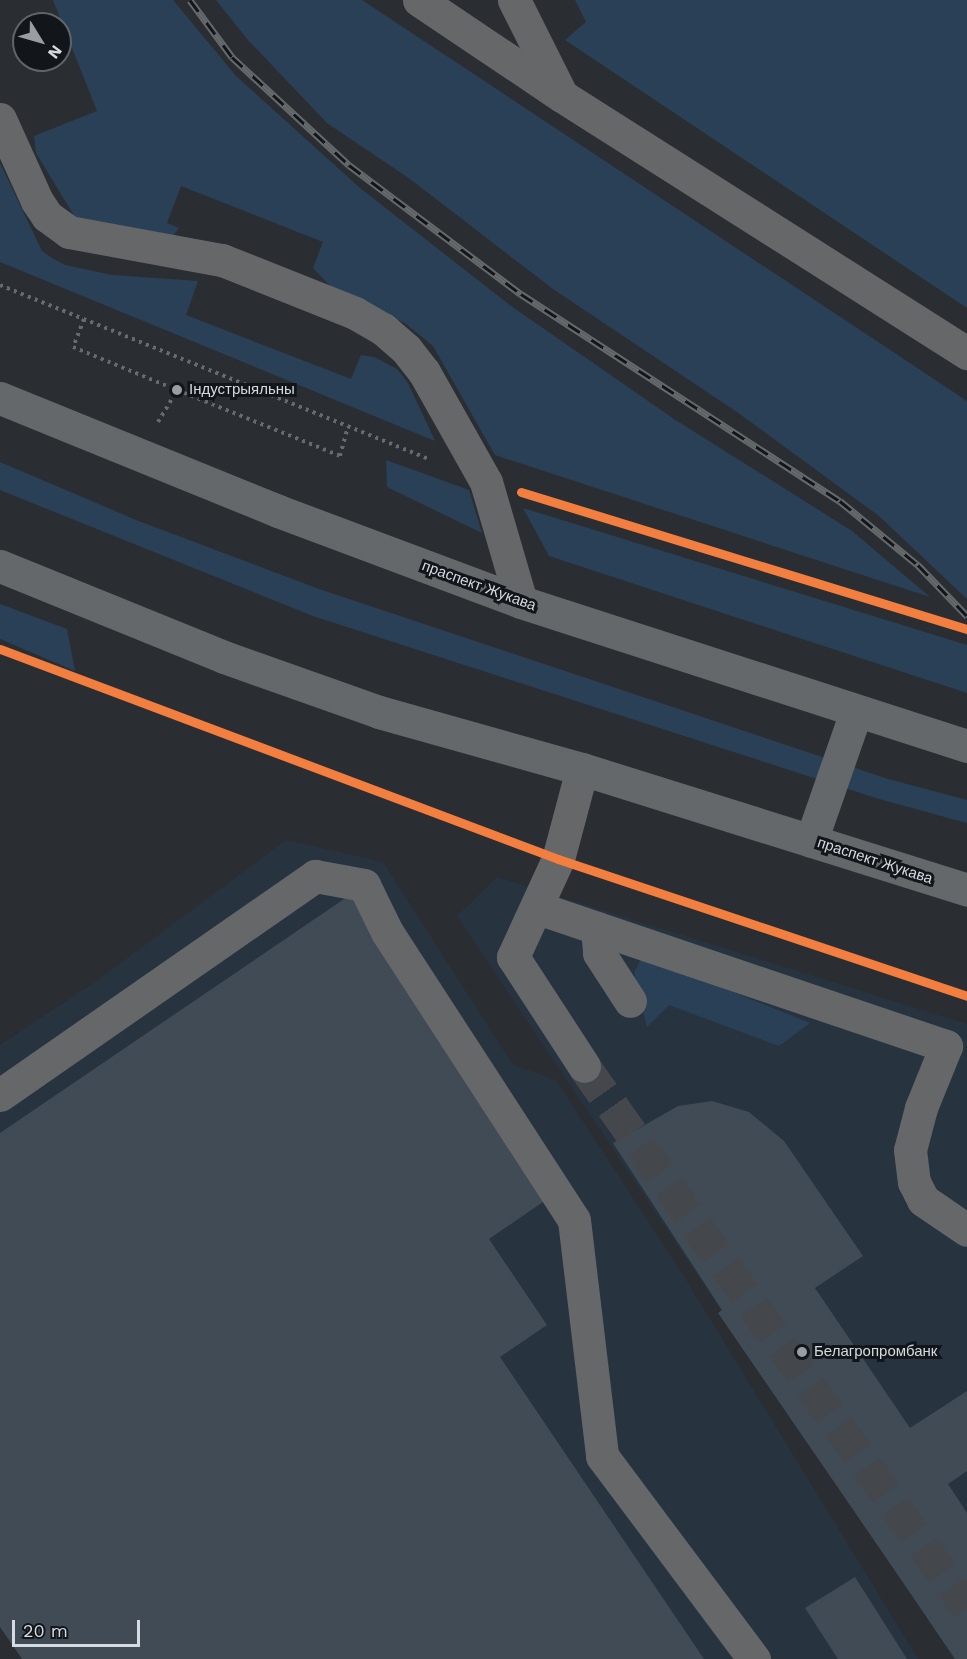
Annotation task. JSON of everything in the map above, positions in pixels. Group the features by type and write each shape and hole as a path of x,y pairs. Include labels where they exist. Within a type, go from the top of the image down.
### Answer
{"main road":[{"name":"праспект Жукава","path":"0,398 278,511 521,602 911,730 967,746"},
{"name":"праспект Жукава","path":"0,566 224,657 379,712 582,770 967,891"},
{"path":"811,841 856,712"}],"lane":[{"path":"419,0 562,96 967,353"},
{"path":"514,0 562,96"},
{"path":"0,119 37,201 47,216 69,232 222,260 355,313 384,329 424,372 486,482 521,602"},
{"path":"582,770 558,859 538,908 513,957 584,1066"},
{"path":"0,1095 315,876 364,885 387,932 574,1220 602,1456 754,1659"},
{"path":"538,908 957,1050 921,1108 910,1150 914,1182 923,1200 935,1212 967,1230"},
{"path":"597,928 599,953 630,1001"}],"path":[{"path":"0,285 486,482 967,629"},
{"path":"84,319 73,347 199,399 340,456 348,427"},
{"path":"0,649 558,859 967,996"}],"shaded area":[{"path":"53,0 173,0 236,76 360,188 511,306 674,419 852,531 930,597 495,455 433,346 405,323 335,291 313,268 323,242 181,186 167,223 179,228 171,238 81,227 36,153 34,136 97,111 72,48 72,12 58,12"},
{"path":"216,0 362,0 967,401 967,599 879,516 737,412 553,289 410,179 327,123 248,40"},
{"path":"575,0 967,0 967,308 565,40 586,22"},
{"path":"0,163 42,251 52,258 65,265 112,275 198,281 186,315 351,379 361,355 374,357 397,369 408,383 435,441 0,262"},
{"path":"386,460 469,490 482,533 387,487"},
{"path":"0,462 136,520 319,589 888,779 967,800 967,823 879,799 313,616 0,490"},
{"path":"523,508 967,645 967,693 549,556"},
{"path":"0,604 67,629 75,671 0,639"},
{"path":"286,840 383,862 513,1065 556,1080 680,1270 918,1659 22,1659 0,1627 0,1045 98,980"},
{"path":"497,877 967,1024 967,1659 954,1659 457,916"},
{"path":"649,958 810,1023 779,1046 669,1005 647,1027 634,973 640,961"}],"building":[{"path":"350,895 553,1195 489,1239 547,1325 500,1357 704,1659 22,1659 0,1627 0,1133"},
{"name":"Белагропромбанк","path":"712,1101 749,1112 784,1141 863,1256 815,1288 910,1428 967,1391 967,1471 948,1484 967,1513 967,1659 955,1659 718,1313 722,1310 613,1143 678,1106"},
{"path":"855,1577 907,1659 838,1659 805,1608"}],"tunnel":[{"path":"584,1066 967,1608"}],"railway":[{"path":"190,0 232,57 349,165 521,294 840,501 918,565 967,616"}],"cycle path":[{"path":"521,492 967,629"},
{"path":"0,649 558,859 967,996"}],"place":[{"name":"Індустрыяльны","path":"177,390"},
{"name":"Белагропромбанк","path":"802,1352"}]}
